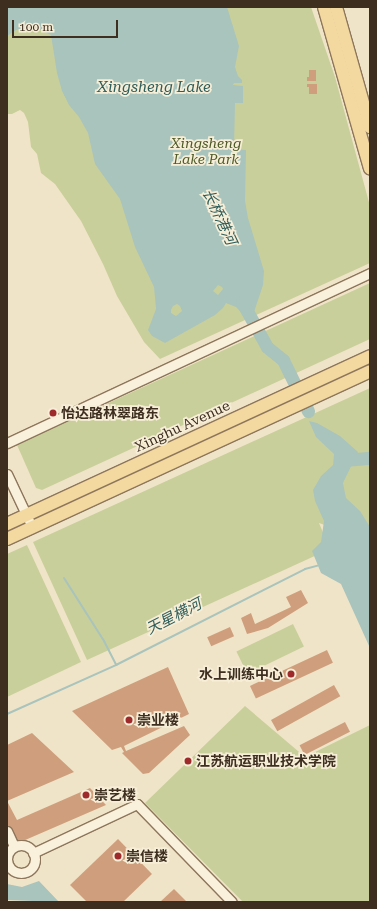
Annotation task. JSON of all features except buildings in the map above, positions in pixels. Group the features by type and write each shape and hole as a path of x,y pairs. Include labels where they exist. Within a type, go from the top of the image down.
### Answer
{"main road":[{"path":"324,7 370,170"},
{"path":"336,7 370,127"},
{"name":"Xinghu Avenue","path":"7,524 370,356"},
{"name":"Xinghu Avenue","path":"7,538 370,371"}],"street":[{"path":"7,443 370,273"},
{"path":"7,474 32,527"},
{"path":"34,853 136,804 232,902"},
{"path":"7,831 14,846"},
{"path":"22,845 29,848 34,853 35,862 31,869 24,872 15,872 8,866 8,853 14,846 22,845"}],"green space":[{"name":"Xingsheng Lake Park","path":"7,7 311,7 335,77 370,206 370,263 160,359 144,342 117,296 103,264 81,221 55,184 41,173 37,154 31,147 28,122 24,113 20,110 12,114 7,114"},
{"path":"370,283 370,339 42,490 36,488 17,445"},
{"path":"370,388 370,621 348,533 319,523 330,549 87,660 33,542"},
{"path":"27,545 81,662 7,697 7,554"},
{"path":"293,624 304,646 247,674 236,652"},
{"path":"245,706 305,757 370,725 370,902 243,902 145,803"}],"water":[{"name":"Xingsheng Lake","path":"7,7 227,7 239,46 235,67 238,76 242,80 242,83 234,83 233,85 243,86 243,103 235,103 234,149 246,150 245,201 248,218 264,271 263,285 253,315 247,318 236,307 226,303 215,315 165,343 152,336 148,330 156,309 154,287 135,247 120,199 95,164 88,133 79,117 69,105 62,91 57,73 51,35 37,28 28,28 16,30 7,36","holes":["218,285 223,289 218,295 213,291","177,304 180,306 182,311 176,316 171,313 171,310 173,306"]},
{"path":"309,421 317,423 340,436 358,452 343,483 346,498 360,511 370,527 370,648 341,584 321,573 312,551 321,542 324,521 315,501 313,490 321,476 333,465 334,454 316,437"},
{"path":"39,881 59,902 7,900 7,884 22,887"}],"waterway":[{"name":"长桥港河","path":"242,302 267,347 283,360 308,411"},
{"name":"天星横河","path":"345,460 370,458"},
{"name":"天星横河","path":"7,714 116,665 305,569 320,565"},
{"path":"64,578 104,641 116,665"}],"place":[{"name":"怡达路林翠路东","path":"53,413"},
{"name":"水上训练中心","path":"291,674"},
{"name":"崇业楼","path":"129,720"},
{"name":"江苏航运职业技术学院","path":"188,761"},
{"name":"崇艺楼","path":"86,795"},
{"name":"崇信楼","path":"118,856"}]}
